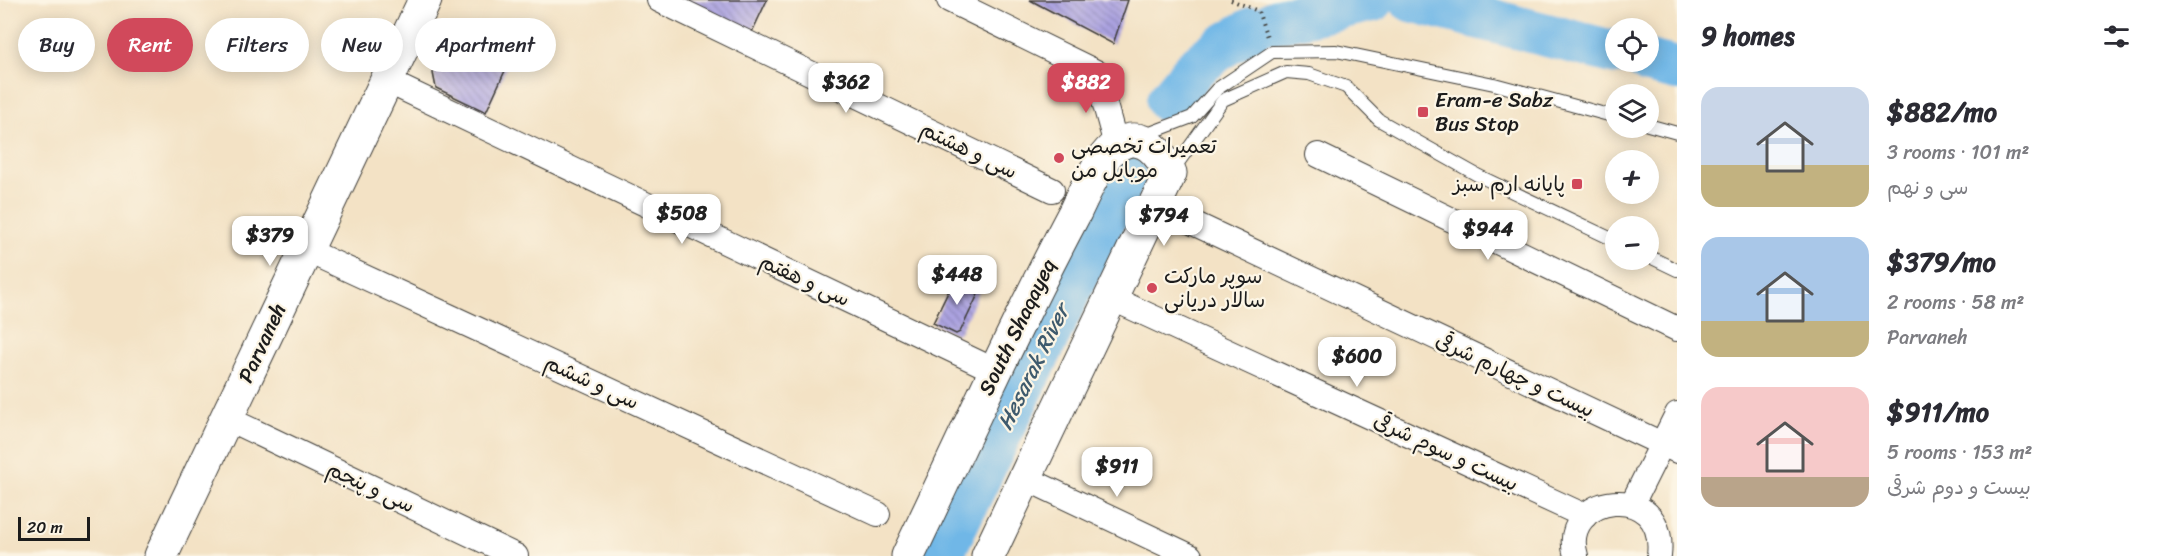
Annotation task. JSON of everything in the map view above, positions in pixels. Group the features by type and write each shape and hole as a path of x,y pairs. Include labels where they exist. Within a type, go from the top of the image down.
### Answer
{"main road":[{"name":"Parvaneh","path":"160,556 425,0"},
{"path":"988,556 1170,173 1161,155 1146,143 1116,150"},
{"name":"South Shaqayeq","path":"908,556 1050,258 1116,150"}],"street":[{"name":"سی و هشتم","path":"659,0 1052,190"},
{"path":"949,0 1096,72 1116,150"},
{"name":"سی و هفتم","path":"387,81 996,371"},
{"path":"1318,155 1677,329"},
{"name":"بیست و چهارم شرقی","path":"1191,222 1669,448"},
{"name":"سی و ششم","path":"306,250 878,514"},
{"name":"بیست و سوم شرقی","path":"1111,298 1585,516"},
{"path":"1632,504 1669,448 1677,414"},
{"name":"سی و پنجم","path":"226,418 516,556"},
{"path":"1025,478 1190,556"},
{"path":"1576,556 1574,539 1578,527 1585,516 1607,502 1632,504 1648,515 1658,531 1659,556"}],"lane":[{"path":"1116,150 1192,117 1217,89 1272,52 1336,51 1494,84 1605,114"},
{"path":"1170,173 1223,100 1286,72 1309,74 1346,87 1379,120 1479,176 1605,236"},
{"path":"1659,129 1677,133"},
{"path":"1659,261 1677,270"}],"path":[{"path":"1231,0 1258,11 1269,43"}],"building":[{"path":"683,0 767,0 752,32"},
{"path":"1030,0 1128,0 1113,44"},
{"path":"504,72 486,112 436,88 433,73"},
{"path":"956,276 981,288 960,332 956,334 933,323"}],"waterway":[{"name":"Hesarak River","path":"1274,22 1373,0"},
{"path":"1411,0 1605,50"},
{"name":"Hesarak River","path":"1168,101 1195,68 1220,48 1254,28"},
{"path":"1659,65 1677,69"},
{"name":"Hesarak River","path":"941,556 1125,177"}],"place":[{"name":"Eram-e Sabz Bus Stop","path":"1423,112"},
{"name":"تعمیرات تخصصی موبایل من","path":"1059,158"},
{"name":"پایانه ارم سبز","path":"1577,184"},
{"name":"سوپر مارکت سالار دریانی","path":"1152,288"}]}
